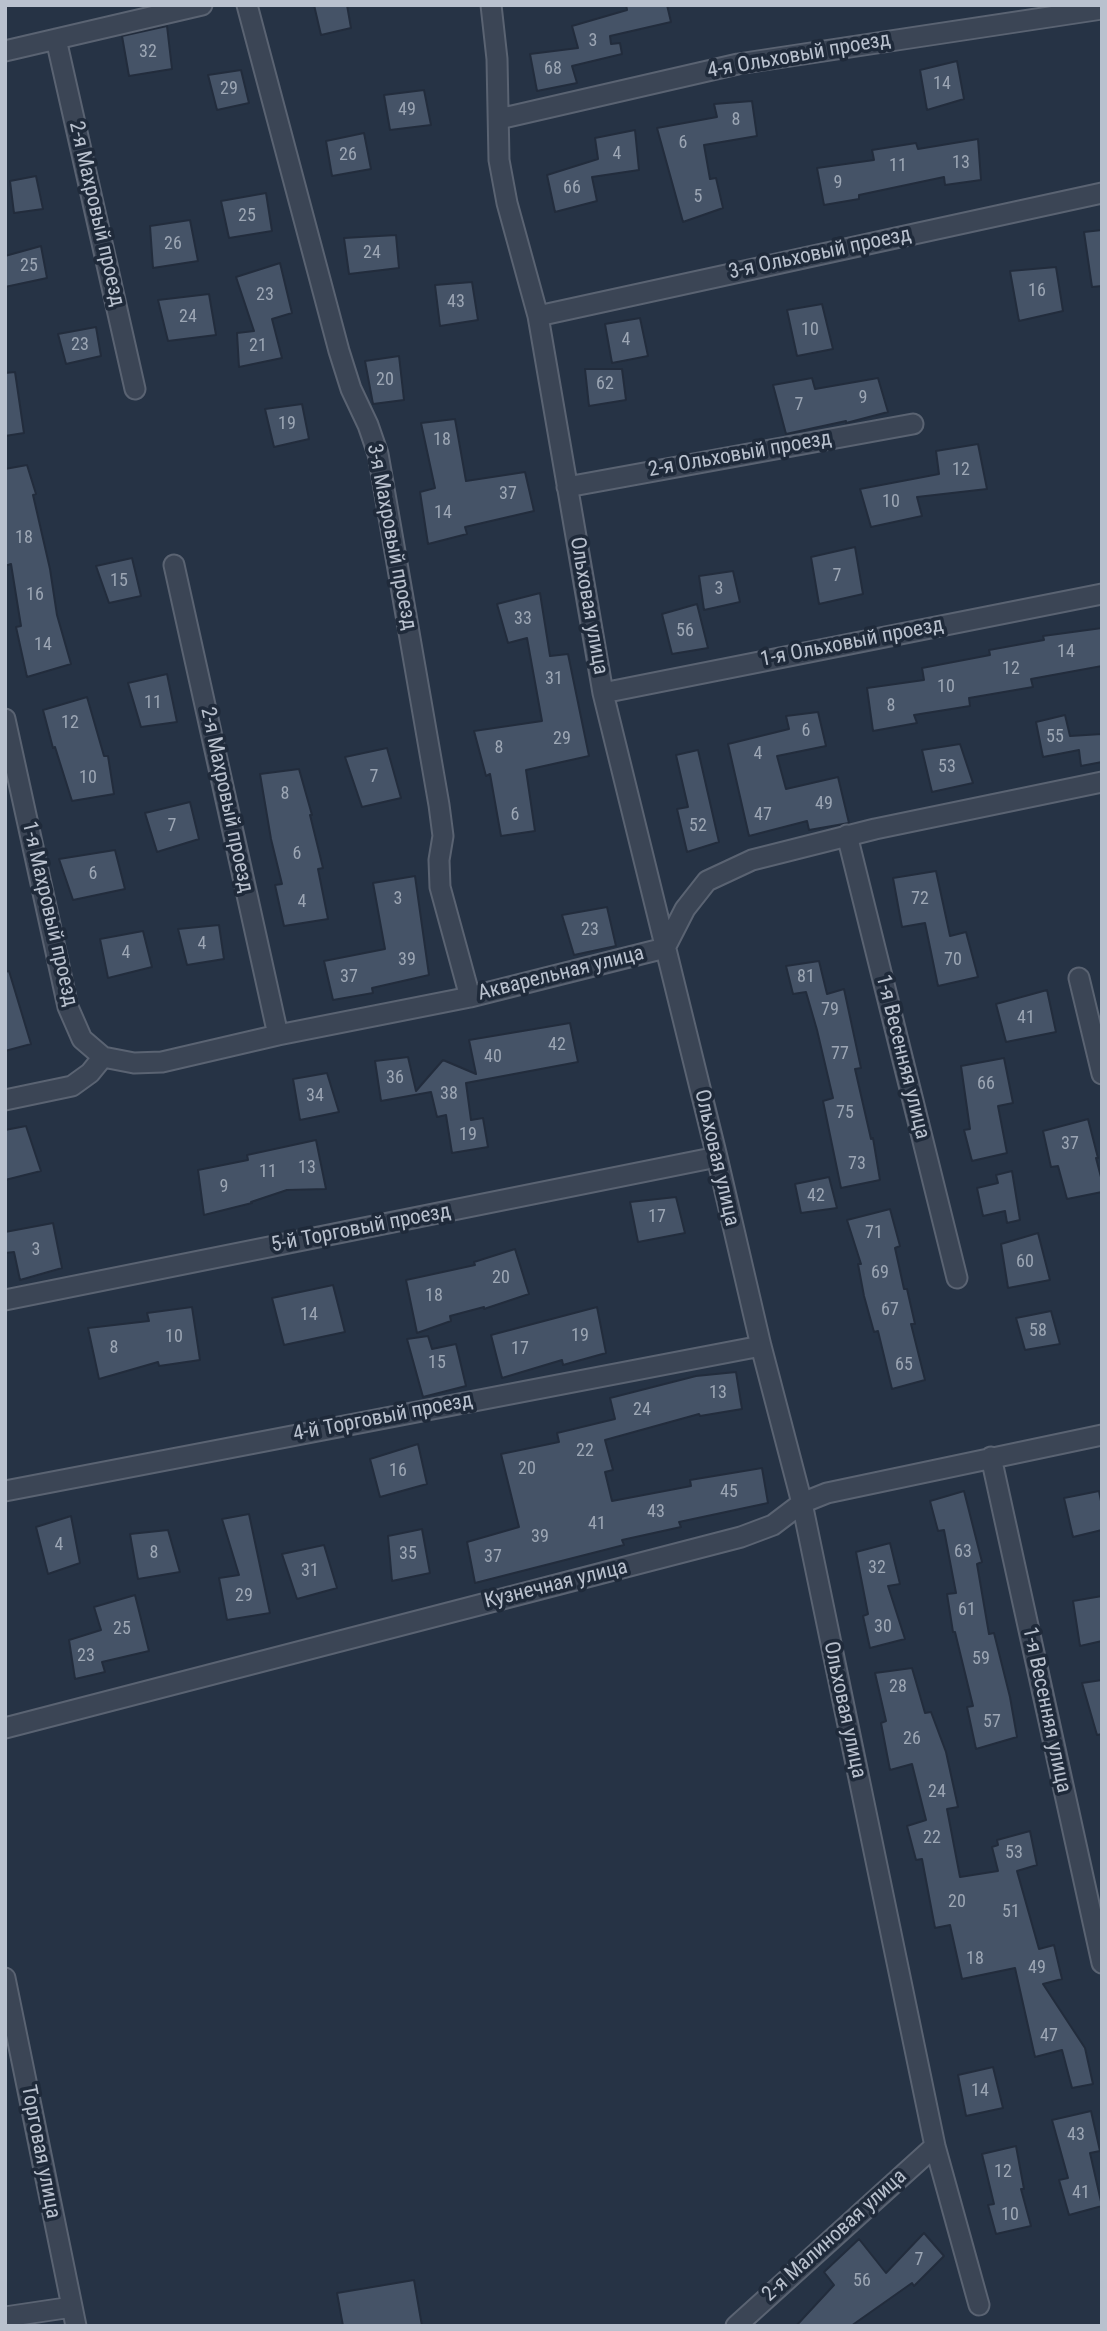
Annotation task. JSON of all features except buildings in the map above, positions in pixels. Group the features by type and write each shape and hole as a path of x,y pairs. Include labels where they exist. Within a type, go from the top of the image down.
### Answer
{"street":[{"path":"5,51 202,5"},
{"name":"3-я Махровый проезд","path":"247,5 339,351 351,389 378,454 439,805 443,836 439,860 440,887 470,997"},
{"name":"Ольховая улица","path":"491,5 497,59 499,160 507,203 538,316 603,693 761,1346 802,1503 935,2146 979,2305"},
{"name":"4-я Ольховый проезд","path":"499,119 738,64 1102,9"},
{"name":"2-я Махровый проезд","path":"56,39 135,389"},
{"name":"3-я Ольховый проезд","path":"538,316 1102,193"},
{"name":"2-я Ольховый проезд","path":"566,486 913,424"},
{"name":"2-я Махровый проезд","path":"174,565 278,1035"},
{"name":"1-я Ольховый проезд","path":"603,693 1102,594"},
{"name":"1-я Махровый проезд","path":"5,719 68,1007 82,1039 103,1057"},
{"name":"Акварельная улица","path":"103,1057 134,1063 162,1062 278,1035 470,997 665,948 685,909 707,881 752,860 847,835 1102,782"},
{"name":"1-я Весенняя улица","path":"847,835 957,1278"},
{"path":"1079,978 1102,1074"},
{"path":"5,1100 72,1086 90,1073 103,1057"},
{"name":"5-й Торговый проезд","path":"5,1300 717,1157"},
{"name":"4-й Торговый проезд","path":"5,1491 761,1346"},
{"name":"Кузнечная улица","path":"5,1728 741,1537 773,1525 802,1503 827,1493 1102,1434"},
{"name":"1-я Весенняя улица","path":"991,1457 1102,1963"},
{"name":"Торговая улица","path":"5,1978 74,2316"},
{"name":"2-я Малиновая улица","path":"736,2326 935,2146"},
{"path":"5,2317 74,2316"}]}
